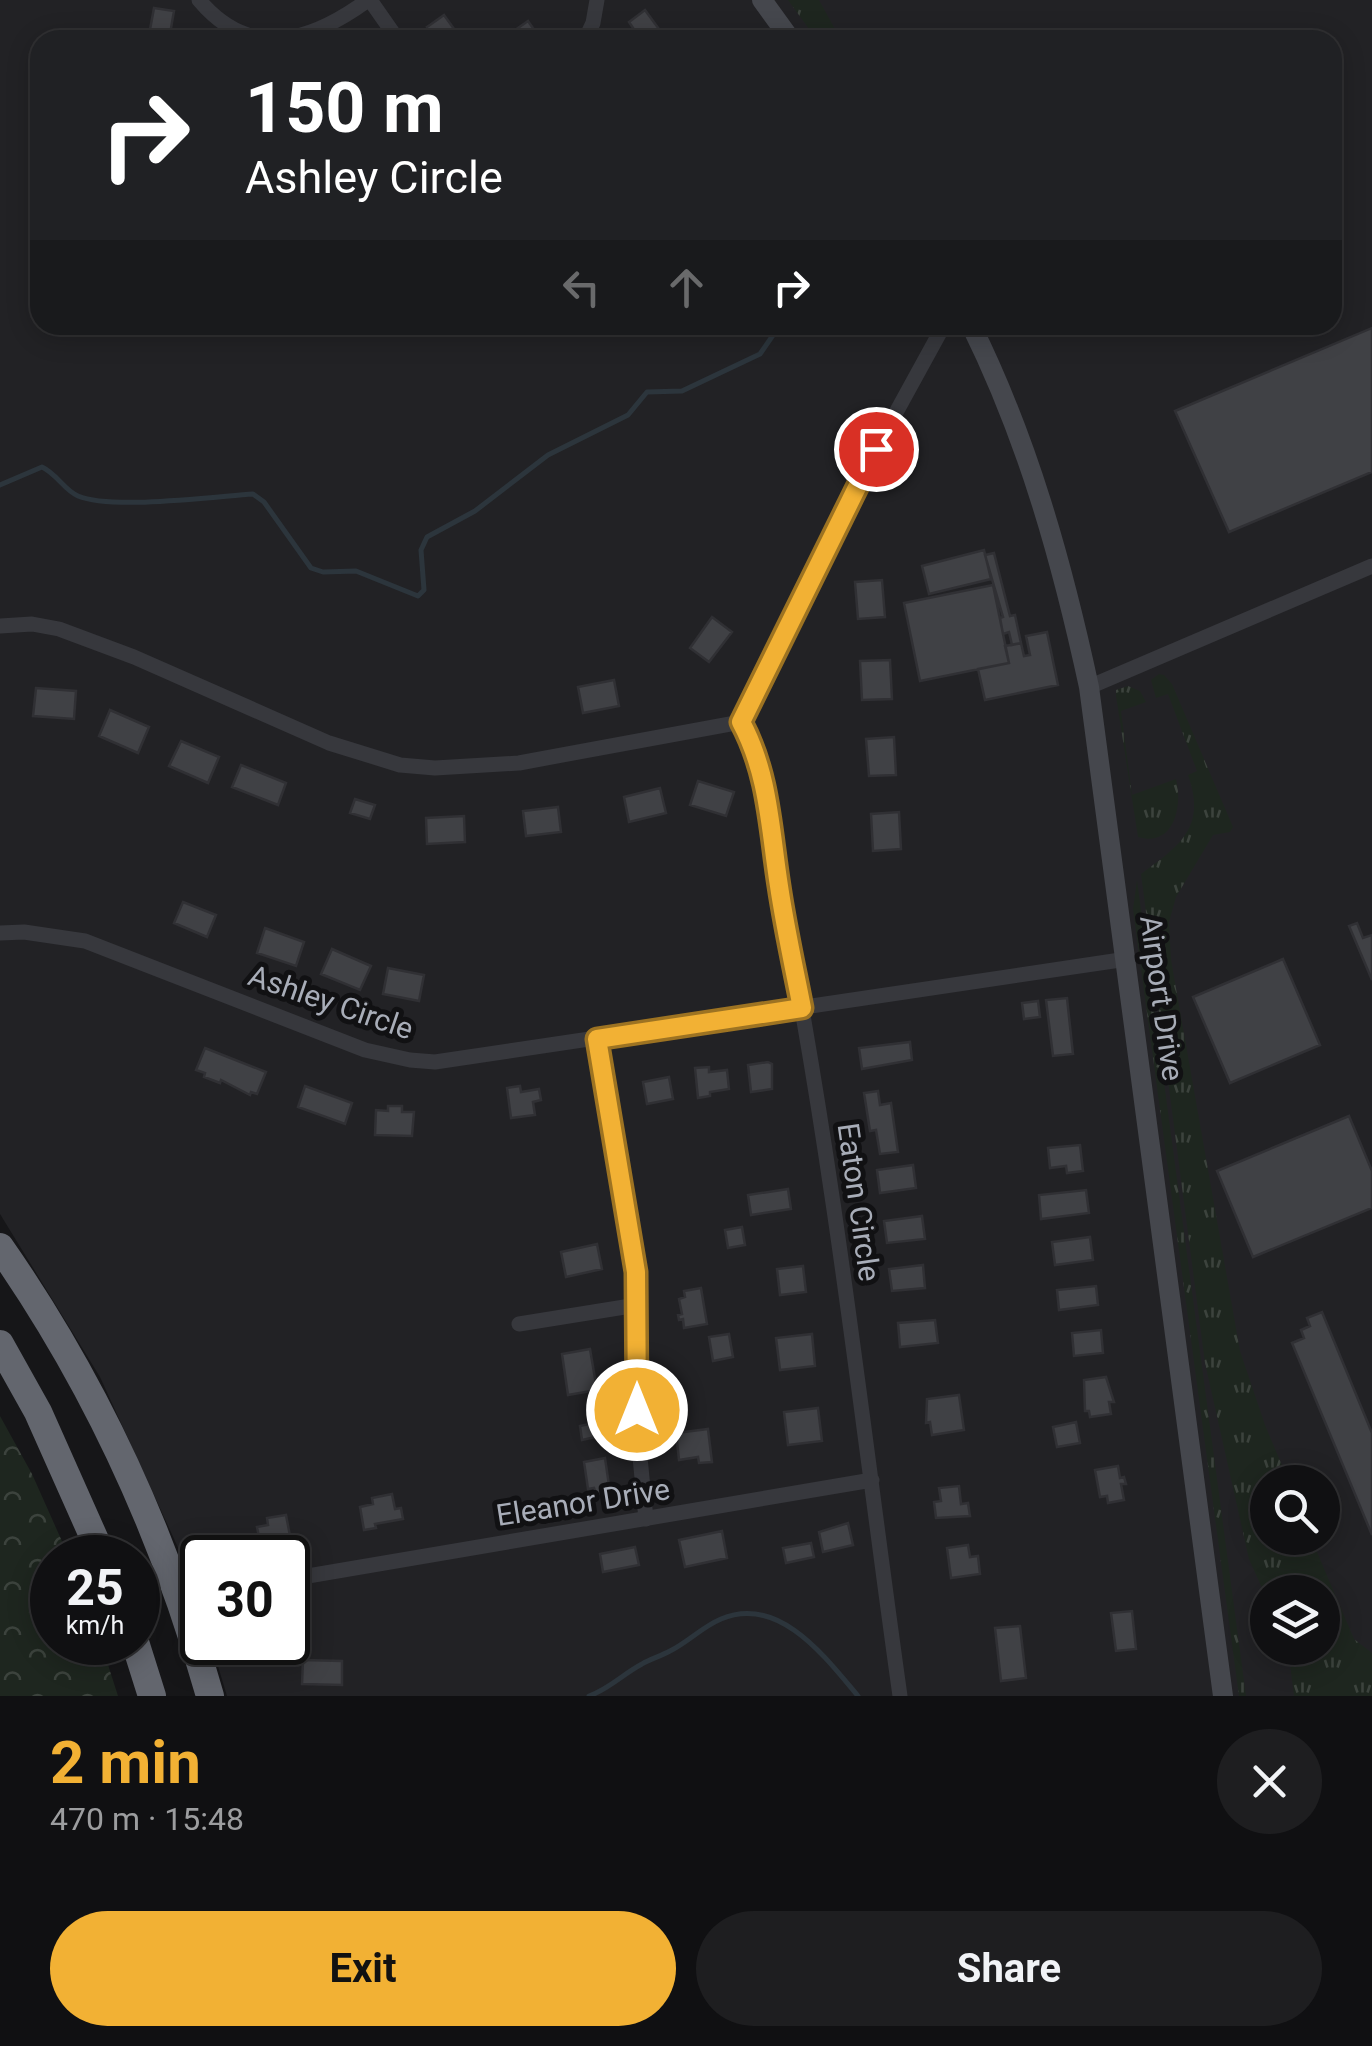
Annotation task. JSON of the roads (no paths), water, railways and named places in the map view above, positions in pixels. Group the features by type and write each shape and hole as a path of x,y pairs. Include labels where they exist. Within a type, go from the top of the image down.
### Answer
{"highway":[{"path":"0,1246 56,1333 114,1442 165,1559 210,1696"},
{"path":"0,1344 38,1412 93,1535"},
{"path":"142,1665 152,1696"}],"street":[{"path":"199,0 233,30"},
{"path":"319,30 369,0 391,30"},
{"path":"588,30 597,0"},
{"path":"762,0 784,30"},
{"path":"0,626 32,624 59,630 219,693 329,743 400,765 435,768 519,763 741,722 876,449 939,335"},
{"name":"Airport Drive","path":"975,335 1032,472 1068,591 1089,687 1223,1696"},
{"path":"1089,687 1372,566"},
{"name":"Eaton Circle","path":"741,722 760,763 768,796 872,1480 900,1696"},
{"name":"Ashley Circle","path":"0,933 85,940 365,1050 435,1062 1127,958"},
{"path":"597,1039 625,1195 637,1306 638,1428 646,1519"},
{"path":"520,1324 637,1306"},
{"name":"Eleanor Drive","path":"310,1576 872,1480"}],"waterway":[{"path":"0,485 42,467 73,493 94,500 163,501 253,494 264,502 311,568 323,572 356,571 418,596 424,590 421,550 427,537 475,511 548,455 628,415 647,392 682,391 760,354 773,335"},
{"path":"589,1696 714,1622 742,1614 762,1615 799,1634 858,1696"}]}
